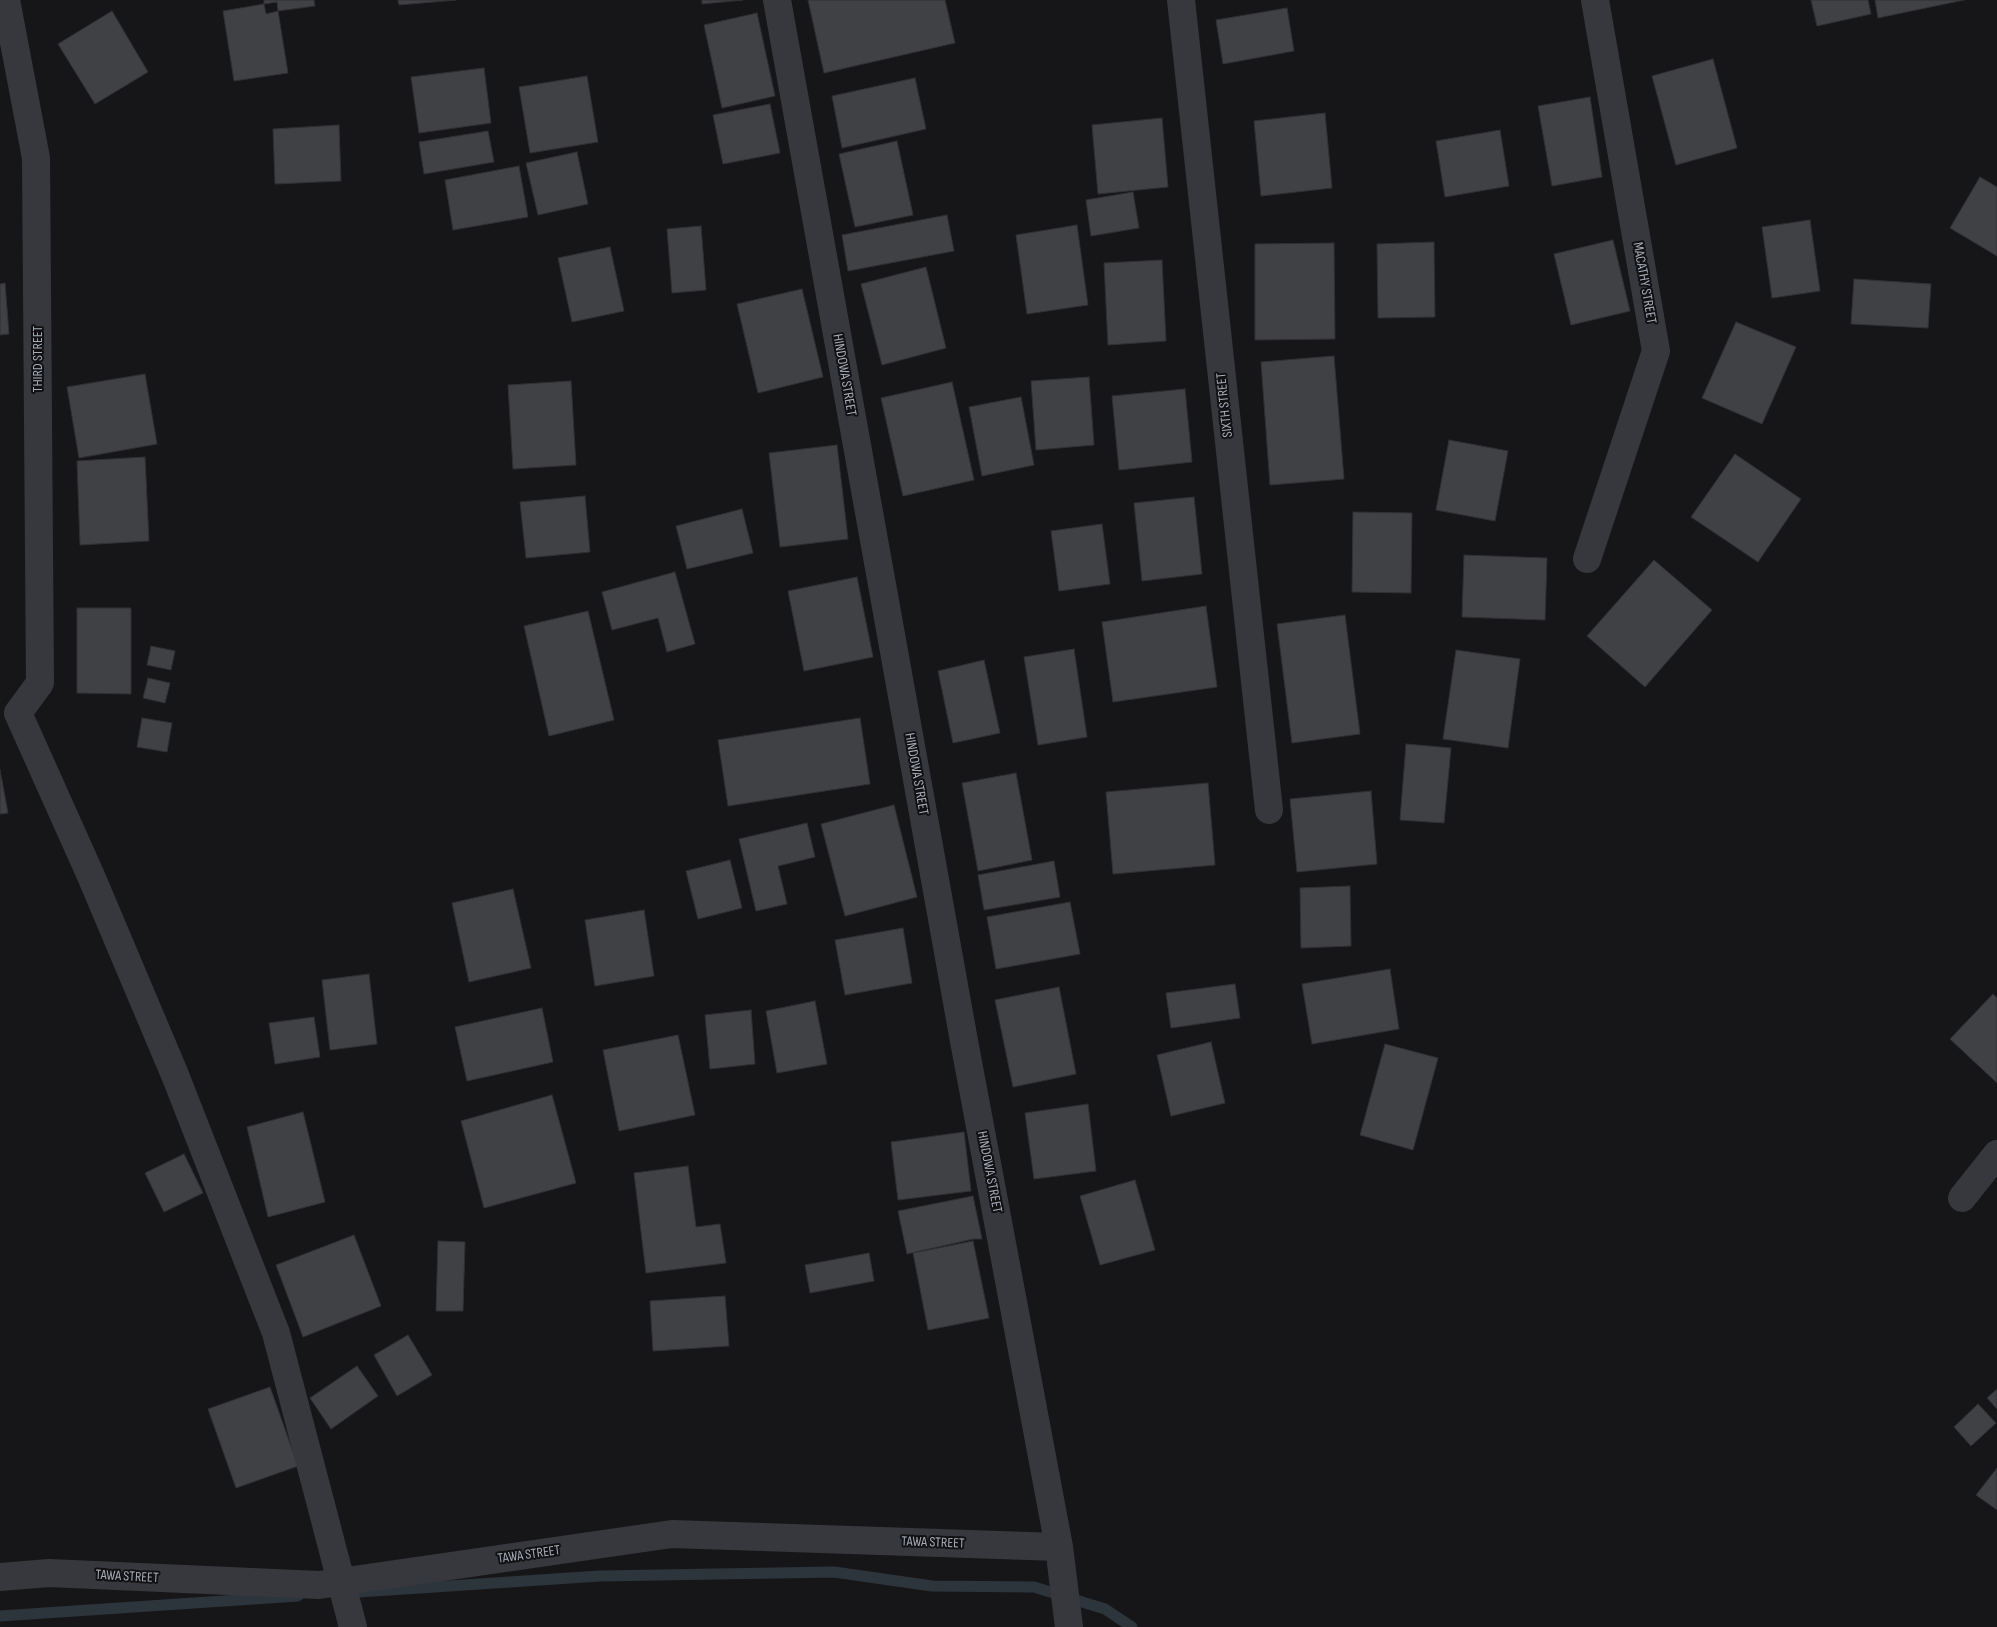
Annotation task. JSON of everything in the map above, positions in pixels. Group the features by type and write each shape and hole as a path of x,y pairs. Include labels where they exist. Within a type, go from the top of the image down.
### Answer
{"street":[{"name":"THIRD STREET","path":"6,0 36,158 40,683 9,713"},
{"name":"HINDOWA STREET","path":"777,0 962,1031 1059,1546 1069,1627"},
{"name":"SIXTH STREET","path":"1181,0 1269,810"},
{"name":"MACATHY STREET","path":"1587,559 1656,351 1595,0"},
{"path":"9,713 91,876 175,1074 276,1333 353,1627"},
{"path":"1962,1198 1997,1154"},
{"name":"TAWA STREET","path":"0,1577 49,1573 319,1585 672,1534 1059,1546"}],"building":[{"path":"264,0 314,0 315,6 278,11 277,2 264,4"},
{"path":"398,0 456,0 399,5"},
{"path":"702,0 743,0 702,4"},
{"path":"808,0 945,0 955,43 824,73"},
{"path":"1811,0 1868,0 1871,14 1817,26"},
{"path":"1875,0 1964,0 1878,18"},
{"path":"264,4 266,14 278,11 288,73 234,81 223,11"},
{"path":"1287,8 1294,51 1223,64 1216,20"},
{"path":"112,11 148,72 95,104 58,44"},
{"path":"757,13 775,96 722,108 704,25"},
{"path":"1713,59 1737,148 1676,165 1652,76"},
{"path":"484,68 491,123 419,133 411,77"},
{"path":"587,76 598,142 530,153 519,87"},
{"path":"915,78 926,129 842,148 832,96"},
{"path":"1590,97 1602,177 1552,186 1538,106"},
{"path":"770,104 780,153 723,164 713,115"},
{"path":"1325,113 1332,188 1261,196 1254,121"},
{"path":"1162,118 1168,187 1098,194 1092,125"},
{"path":"339,125 341,181 275,184 273,129"},
{"path":"1500,130 1509,186 1445,197 1436,141"},
{"path":"488,131 494,162 424,174 419,142"},
{"path":"897,141 913,215 855,227 839,154"},
{"path":"577,152 588,204 538,215 526,163"},
{"path":"519,166 528,217 453,230 445,180"},
{"path":"1980,177 1997,187 1997,256 1950,228"},
{"path":"1133,192 1139,228 1091,236 1086,200"},
{"path":"947,215 954,251 848,271 842,235"},
{"path":"1810,220 1820,291 1772,298 1762,227"},
{"path":"1077,225 1088,305 1027,314 1016,235"},
{"path":"701,226 706,290 672,293 667,229"},
{"path":"1613,240 1630,311 1571,325 1554,254"},
{"path":"1434,242 1435,317 1378,318 1377,244"},
{"path":"1334,243 1335,339 1255,340 1255,244"},
{"path":"610,247 624,311 572,322 558,258"},
{"path":"1162,260 1166,341 1108,345 1104,263"},
{"path":"926,267 946,348 882,365 861,284"},
{"path":"1854,279 1931,284 1928,328 1851,324"},
{"path":"5,283 9,334 0,335 0,284"},
{"path":"802,289 823,377 758,393 737,304"},
{"path":"1736,322 1796,347 1762,424 1702,398"},
{"path":"1334,356 1344,479 1270,485 1261,362"},
{"path":"145,374 157,444 79,458 67,387"},
{"path":"1089,377 1094,445 1036,450 1031,381"},
{"path":"571,381 576,465 513,469 508,385"},
{"path":"952,382 974,480 903,496 881,398"},
{"path":"1185,389 1192,462 1119,470 1112,396"},
{"path":"1021,397 1034,465 982,476 969,407"},
{"path":"1449,440 1508,451 1495,521 1436,510"},
{"path":"837,445 848,539 780,547 769,453"},
{"path":"1735,454 1801,499 1758,562 1691,517"},
{"path":"145,457 149,541 80,545 77,461"},
{"path":"585,496 590,552 526,558 520,502"},
{"path":"1194,497 1202,574 1142,581 1134,503"},
{"path":"742,509 753,553 687,569 676,526"},
{"path":"1353,512 1412,513 1411,593 1352,592"},
{"path":"1102,524 1110,584 1059,591 1051,531"},
{"path":"1464,555 1547,558 1545,620 1462,617"},
{"path":"1654,560 1712,610 1645,687 1587,636"},
{"path":"675,572 695,644 667,652 658,618 612,630 602,592"},
{"path":"857,577 873,657 804,671 788,591"},
{"path":"1206,606 1217,687 1113,702 1102,622"},
{"path":"77,608 131,608 131,694 77,693"},
{"path":"588,611 614,720 549,736 524,626"},
{"path":"1345,615 1360,734 1292,743 1277,624"},
{"path":"151,646 175,651 171,670 147,665"},
{"path":"1074,649 1087,737 1038,745 1024,657"},
{"path":"1456,650 1520,659 1508,748 1443,739"},
{"path":"984,660 1000,733 953,743 938,671"},
{"path":"148,678 170,683 165,703 143,698"},
{"path":"142,718 172,723 167,752 137,747"},
{"path":"860,718 870,784 728,806 718,740"},
{"path":"1406,744 1451,748 1444,823 1400,820"},
{"path":"0,770 8,813 0,814"},
{"path":"1016,773 1032,860 978,871 962,783"},
{"path":"1208,783 1215,865 1113,874 1106,792"},
{"path":"1371,791 1377,864 1297,872 1290,799"},
{"path":"894,805 917,897 845,916 821,824"},
{"path":"807,823 815,857 778,866 787,904 756,911 739,839"},
{"path":"730,860 742,908 698,919 686,871"},
{"path":"1054,861 1060,897 984,910 978,875"},
{"path":"1350,886 1351,946 1301,948 1300,888"},
{"path":"513,889 531,968 469,982 452,903"},
{"path":"1070,902 1080,954 996,969 987,917"},
{"path":"644,910 654,976 595,986 585,920"},
{"path":"903,928 912,983 845,995 835,940"},
{"path":"1390,969 1399,1029 1312,1044 1302,984"},
{"path":"369,974 377,1044 330,1050 322,980"},
{"path":"1235,984 1240,1018 1171,1028 1166,993"},
{"path":"1059,987 1076,1074 1013,1087 995,1000"},
{"path":"1993,994 1997,998 1997,1083 1950,1039"},
{"path":"815,1001 827,1064 777,1073 766,1011"},
{"path":"542,1008 553,1062 467,1081 455,1027"},
{"path":"751,1010 755,1064 710,1069 705,1015"},
{"path":"314,1017 320,1057 275,1064 269,1023"},
{"path":"678,1035 695,1115 619,1131 603,1050"},
{"path":"1211,1042 1225,1103 1171,1116 1157,1055"},
{"path":"1385,1044 1438,1058 1413,1150 1360,1135"},
{"path":"552,1095 576,1183 484,1208 461,1121"},
{"path":"1088,1104 1096,1171 1034,1179 1025,1113"},
{"path":"303,1112 325,1202 268,1217 247,1127"},
{"path":"964,1132 971,1191 898,1200 891,1142"},
{"path":"184,1154 203,1193 164,1212 145,1173"},
{"path":"688,1166 696,1227 720,1224 726,1263 646,1273 634,1173"},
{"path":"1135,1180 1155,1250 1100,1265 1080,1196"},
{"path":"973,1196 982,1239 973,1239 907,1254 898,1211"},
{"path":"354,1235 381,1306 303,1337 276,1265"},
{"path":"438,1241 465,1242 463,1311 436,1311"},
{"path":"973,1241 989,1318 928,1330 913,1253"},
{"path":"869,1253 874,1281 810,1293 805,1265"},
{"path":"725,1296 729,1346 653,1351 650,1301"},
{"path":"408,1335 432,1375 397,1396 374,1355"},
{"path":"357,1366 378,1396 331,1429 310,1398"},
{"path":"270,1387 298,1466 236,1488 208,1409"},
{"path":"1997,1389 1997,1409 1987,1398"},
{"path":"1978,1404 1996,1423 1971,1446 1954,1427"},
{"path":"1997,1468 1997,1510 1976,1495"}],"waterway":[{"path":"359,1592 600,1576 834,1572 932,1586 1034,1587 1105,1609 1132,1627"},
{"path":"0,1616 298,1596"}]}
